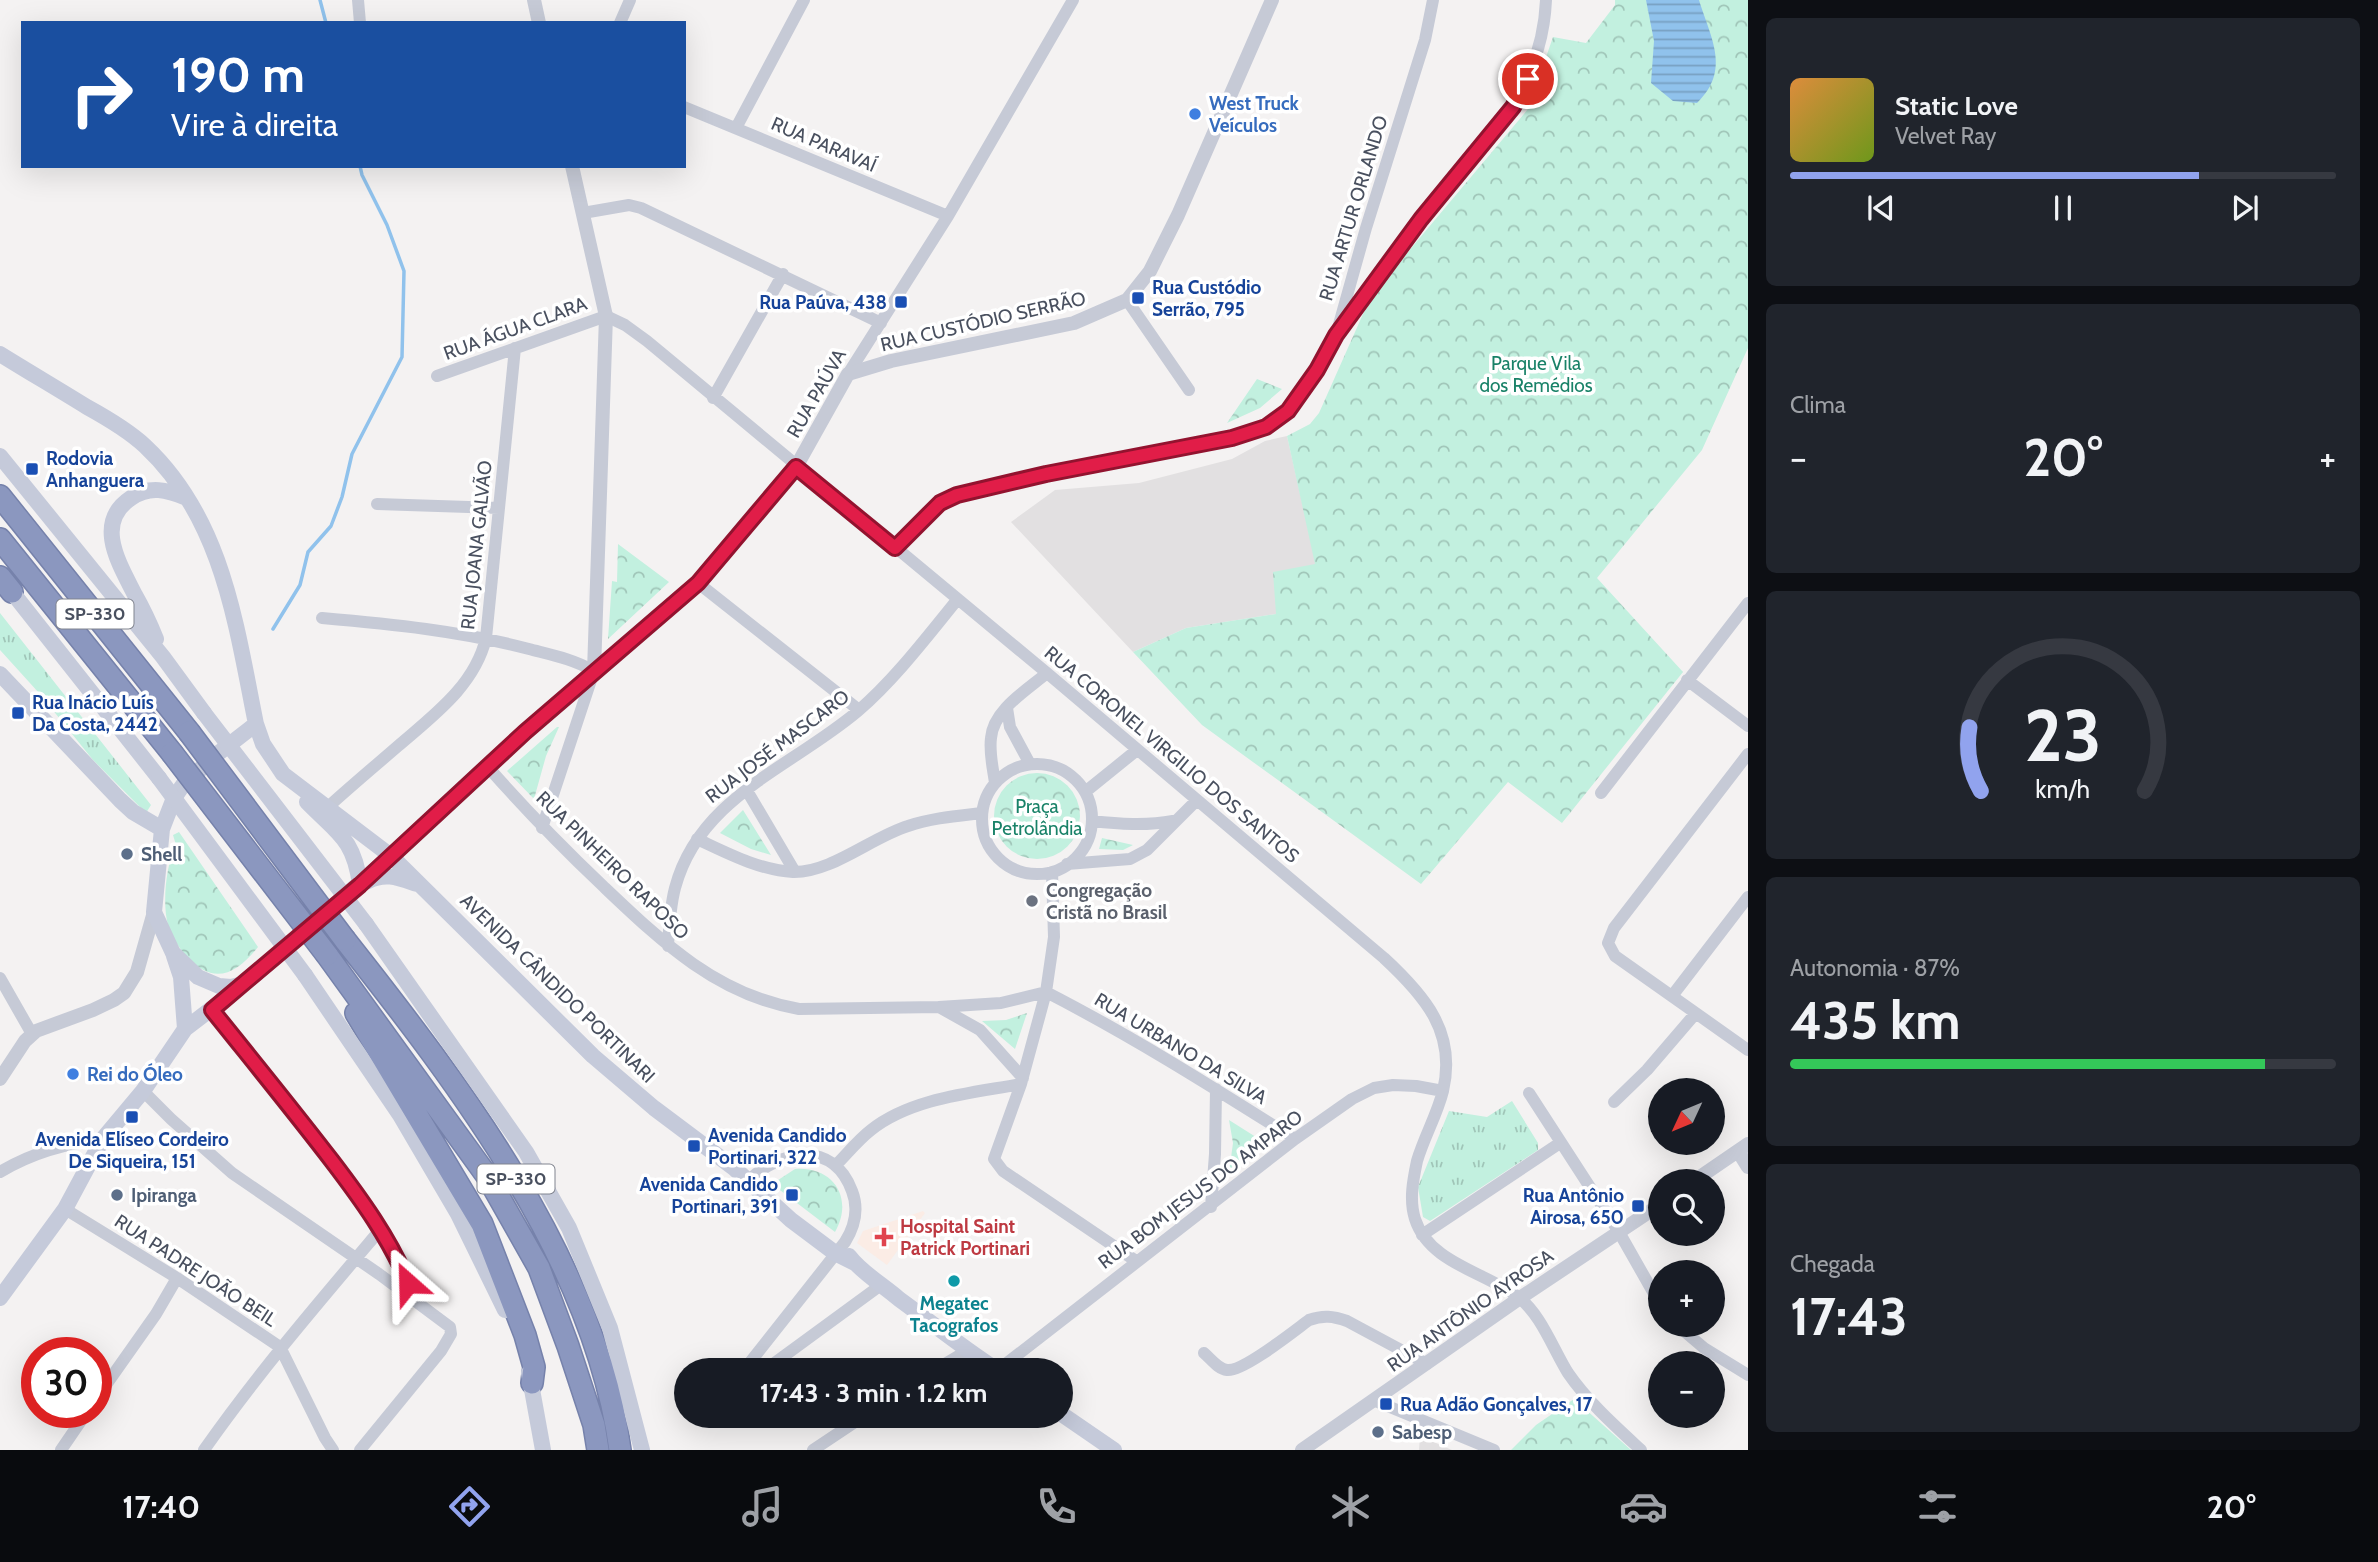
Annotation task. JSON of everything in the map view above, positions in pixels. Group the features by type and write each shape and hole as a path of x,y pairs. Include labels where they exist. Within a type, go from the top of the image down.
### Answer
{"highway":[{"name":"SP-330","path":"0,496 189,732 414,1029 517,1180 553,1242 597,1349 617,1423 620,1450"},
{"name":"SP-330","path":"0,539 172,754 329,958 487,1176 539,1268 594,1425 598,1450"},
{"path":"329,958 357,1016 482,1224 525,1335 534,1367 532,1383"}],"main road":[{"name":"AVENIDA CÂNDIDO PORTINARI","path":"0,354 115,423 145,445 179,484 208,533 220,563 232,602 263,744 271,759 292,781 391,856 593,1056 653,1108 978,1358"},
{"path":"0,456 163,657 366,924 526,1152 569,1228 610,1328 633,1406 642,1450"},
{"path":"163,657 145,613 114,552 111,529 119,509 138,493 164,489 187,498"},
{"path":"4,584 159,778 305,975 400,1115 458,1214 506,1310 532,1383 543,1450"},
{"path":"0,674 120,800 162,830"},
{"path":"185,1029 181,977 154,912 162,830 174,798 183,786 216,755 257,724"},
{"name":"AVENIDA CÂNDIDO PORTINARI","path":"292,781 301,795 342,834 350,846 360,885 382,876 393,876 422,886"},
{"path":"0,1298 65,1209 102,1140 139,1097 185,1029 245,984 391,856"},
{"path":"173,953 198,977 219,986 245,984"},
{"path":"1073,1422 1114,1450"}],"street":[{"path":"358,0 360,21"},
{"path":"534,0 539,21"},
{"path":"621,21 630,0"},
{"path":"736,128 804,0"},
{"name":"RUA PAÚVA","path":"391,856 594,671 698,583 796,467 848,374 948,216 1073,0"},
{"name":"RUA CUSTÓDIO SERRÃO","path":"848,374 891,360 1074,323 1127,300 1150,271 1172,226 1272,0"},
{"name":"RUA ARTUR ORLANDO","path":"895,548 940,503 957,495 1046,474 1232,438 1266,427 1288,411 1302,394 1336,335 1366,228 1425,40 1433,0"},
{"path":"1336,335 1421,219 1513,107 1537,55 1545,21 1546,0"},
{"name":"RUA PARAVAÍ","path":"686,108 948,216"},
{"path":"542,828 594,671 606,316 572,168"},
{"path":"583,213 629,205 642,208 881,323"},
{"path":"713,398 783,274"},
{"path":"1127,300 1189,390"},
{"name":"RUA ÁGUA CLARA","path":"437,376 606,316"},
{"name":"RUA CORONEL VIRGILIO DOS SANTOS","path":"606,316 647,341 1047,673 1413,985 1432,1011 1442,1034 1446,1061 1443,1091 1419,1154 1413,1180 1413,1210 1422,1235"},
{"name":"RUA JOANA GALVÃO","path":"328,807 455,695 482,654 486,638 514,348"},
{"path":"377,504 499,508"},
{"path":"698,583 859,710"},
{"name":"RUA JOSÉ MASCARO","path":"668,946 675,888 681,870 697,839 724,806 859,710 885,686 957,600"},
{"path":"1601,793 1748,603"},
{"path":"322,618 401,625 486,638 575,661 594,671"},
{"path":"995,783 990,736 999,716 1047,673"},
{"path":"1687,680 1748,726"},
{"path":"1007,708 1010,727 1030,764"},
{"path":"1085,792 1137,750"},
{"path":"1748,754 1609,936 1609,948 1615,956 1748,1049"},
{"path":"1030,764 1046,764 1075,779 1085,792 1092,821 1089,838 1080,853 1052,872 1034,874 1017,870 1001,861 990,847 983,831 982,813 986,797 995,783 1011,770 1030,764"},
{"name":"RUA PINHEIRO RAPOSO","path":"488,767 542,828 668,946 689,963 729,986 778,1005 799,1009 939,1007 1002,1003 1046,992"},
{"path":"746,789 795,872"},
{"path":"1067,864 1130,859 1147,850 1196,801"},
{"path":"697,839 765,867 795,872 826,864 906,826 934,819 982,813"},
{"path":"1092,821 1145,824 1174,821"},
{"path":"1052,872 1054,937 1046,992 1022,1081 995,1154 996,1164 1136,1261"},
{"path":"1672,996 1748,897"},
{"path":"0,1079 32,1034 49,1024 114,1000 124,993 137,972 154,912"},
{"path":"0,978 32,1034"},
{"name":"RUA URBANO DA SILVA","path":"1046,992 1216,1089 1295,1139"},
{"path":"939,1007 980,1030 1022,1081"},
{"path":"212,1010 321,1146 380,1230 400,1265 414,1300"},
{"path":"1614,1102 1647,1070 1695,1014"},
{"path":"836,1165 871,1130 907,1111 954,1096 1022,1081"},
{"name":"RUA BOM JESUS DO AMPARO","path":"1013,1358 1136,1261 1211,1207 1295,1139 1352,1099 1374,1088 1393,1085 1443,1091"},
{"path":"1211,1207 1216,1089"},
{"path":"1529,1093 1619,1232 1648,1283"},
{"path":"139,1097 171,1119 232,1173 448,1325 451,1332 441,1351 360,1450"},
{"path":"0,1172 18,1161 66,1144 102,1140"},
{"path":"1560,1143 1422,1235 1429,1244 1451,1259 1520,1298 1588,1399 1641,1450"},
{"path":"1711,1169 1743,1147 1748,1167"},
{"path":"749,1180 780,1159 811,1155 836,1165 846,1177 856,1203 851,1232 753,1358"},
{"name":"RUA PADRE JOÃO BEIL","path":"65,1209 177,1278 280,1347 333,1450"},
{"name":"RUA ANTÔNIO AYROSA","path":"1302,1450 1648,1213"},
{"path":"204,1450 280,1347 380,1230"},
{"path":"112,1376 156,1314 177,1278"},
{"path":"781,1358 881,1284"},
{"path":"1205,1353 1220,1368 1234,1369 1249,1362 1309,1320 1333,1316 1427,1364"},
{"path":"1692,1337 1704,1348 1748,1375"},
{"path":"955,1358 967,1351"},
{"path":"1373,1400 1494,1450"},
{"path":"61,1450 76,1428"},
{"path":"813,1450 846,1428"}],"shaded area":[{"path":"1287,436 1316,564 1276,614 1186,628 1133,652 1011,522 1055,490 1139,483 1232,459 1265,441"},
{"name":"Hospital Saint Patrick Portinari","path":"923,1211 925,1213 887,1265 857,1243 863,1231"},
{"path":"1420,1436 1452,1450 1419,1450"}],"green space":[{"name":"Parque Vila dos Remédios","path":"1615,0 1748,0 1748,348 1702,450 1597,578 1683,672 1562,823 1508,782 1421,884 1202,725 1133,652 1186,628 1276,614 1273,572 1315,564 1287,436 1310,424 1319,413 1371,296 1528,109 1553,37 1586,43 1615,5"},
{"path":"1257,379 1282,389 1260,408 1227,423"},
{"path":"618,544 669,582 608,639 612,581 617,582"},
{"path":"0,613 151,805 146,813 93,760 0,650"},
{"path":"559,727 546,756 534,799 507,771"},
{"name":"Praça Petrolândia","path":"1037,773 1053,777 1067,786 1076,800 1080,816 1076,832 1067,846 1053,855 1037,859 1021,855 1007,846 998,832 994,816 998,800 1007,786 1021,777"},
{"path":"743,810 771,855 751,849 720,833"},
{"path":"179,832 258,947 233,970 216,974 197,966 179,946 168,925 166,884 176,845 173,835"},
{"name":"Praça Petrolândia","path":"1102,838 1133,845 1123,850 1099,849"},
{"path":"1027,1013 1015,1049 982,1021 1006,1020"},
{"path":"1512,1101 1538,1143 1538,1150 1430,1221 1423,1217 1418,1187 1449,1111 1487,1117"},
{"path":"1229,1120 1267,1144 1231,1173 1233,1143"},
{"path":"795,1169 809,1169 820,1173 837,1187 842,1208 835,1232 772,1184"},
{"path":"1574,1399 1631,1450 1511,1450 1536,1425"}],"water":[{"path":"1646,0 1699,0 1713,41 1716,66 1707,91 1697,103 1673,101 1651,83 1654,41"}],"waterway":[{"path":"320,0 325,21"},
{"path":"273,629 300,585 308,552 331,526 342,497 352,454 402,357 404,271 387,225 360,168"}],"place":[{"name":"West Truck Veículos","path":"1195,114"},
{"name":"Rua Custódio Serrão, 795","path":"1138,298"},
{"name":"Rua Paúva, 438","path":"901,302"},
{"name":"Rodovia Anhanguera","path":"32,469"},
{"name":"Rua Inácio Luís Da Costa, 2442","path":"18,713"},
{"name":"Shell","path":"127,854"},
{"name":"Congregação Cristã no Brasil","path":"1032,901"},
{"name":"Rei do Óleo","path":"73,1074"},
{"name":"Avenida Elíseo Cordeiro De Siqueira, 151","path":"132,1117"},
{"name":"Avenida Candido Portinari, 322","path":"694,1146"},
{"name":"Ipiranga","path":"117,1195"},
{"name":"Avenida Candido Portinari, 391","path":"792,1195"},
{"name":"Rua Antônio Airosa, 650","path":"1638,1206"},
{"name":"Hospital Saint Patrick Portinari","path":"884,1237"},
{"name":"Megatec Tacografos","path":"954,1281"},
{"name":"Rua Adão Gonçalves, 17","path":"1386,1404"},
{"name":"Sabesp","path":"1378,1432"}],"route":[{"path":"408,1283 384,1235 363,1203 212,1010 360,885 525,732 698,583 796,467 895,548 940,503 957,495 1046,474 1232,438 1266,427 1288,411 1302,394 1336,335 1421,219 1513,107 1528,79"}]}
